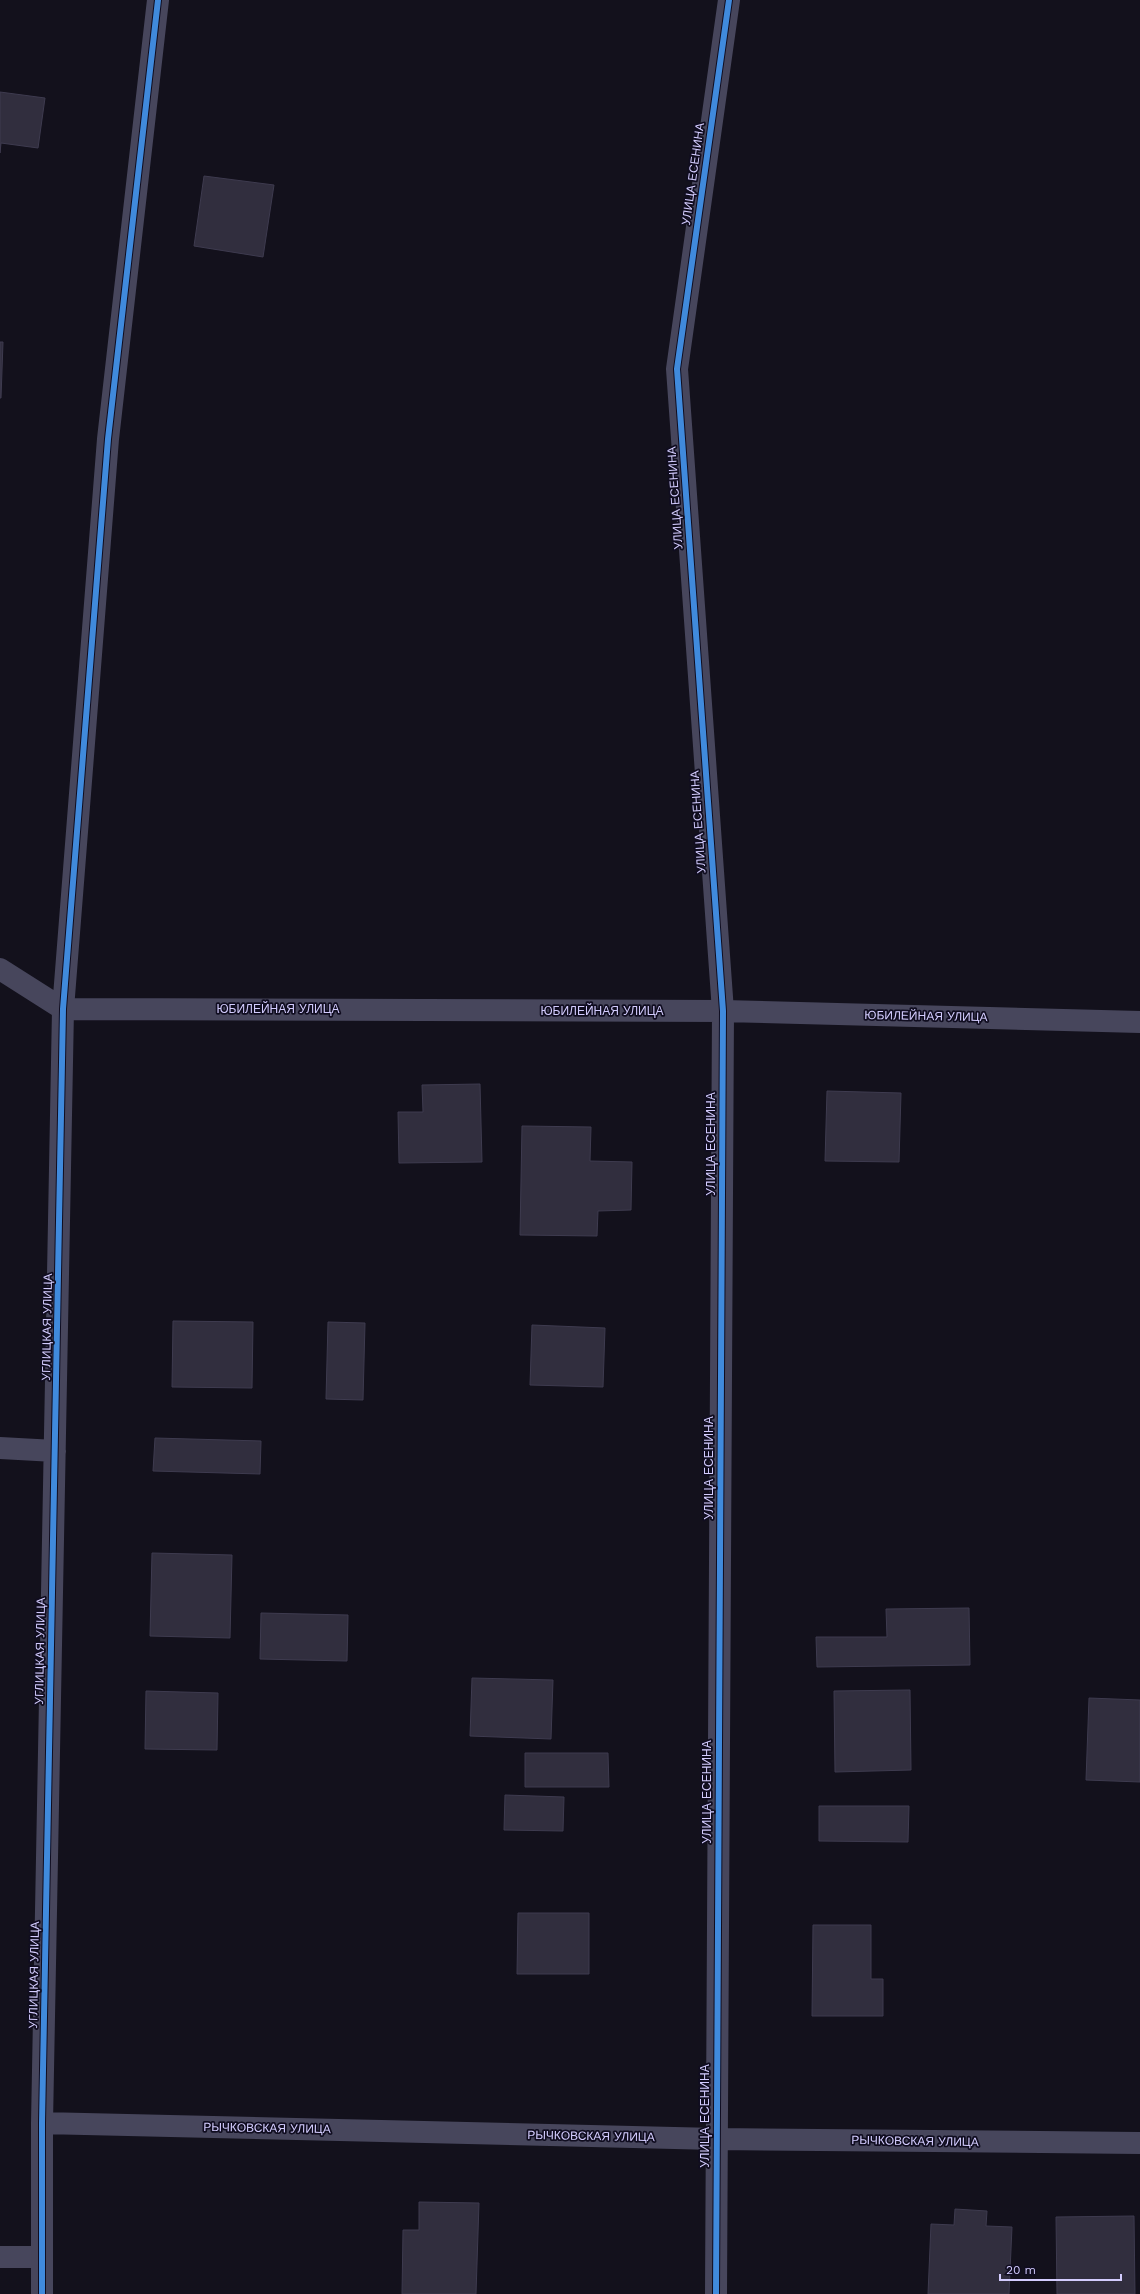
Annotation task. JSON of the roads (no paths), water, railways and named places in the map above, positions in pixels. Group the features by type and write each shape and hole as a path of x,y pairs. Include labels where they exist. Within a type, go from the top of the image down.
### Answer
{"street":[{"name":"УГЛИЦКАЯ УЛИЦА","path":"42,2294 42,2123 64,1009 108,439 158,0"},
{"name":"УЛИЦА ЕСЕНИНА","path":"716,2294 723,1011 676,368 729,0"},
{"path":"0,969 64,1009"},
{"name":"ЮБИЛЕЙНАЯ УЛИЦА","path":"64,1009 723,1011 1140,1022"},
{"path":"0,1448 55,1451"},
{"name":"РЫЧКОВСКАЯ УЛИЦА","path":"42,2123 716,2139 1140,2143"},
{"path":"0,2257 42,2257"}]}
